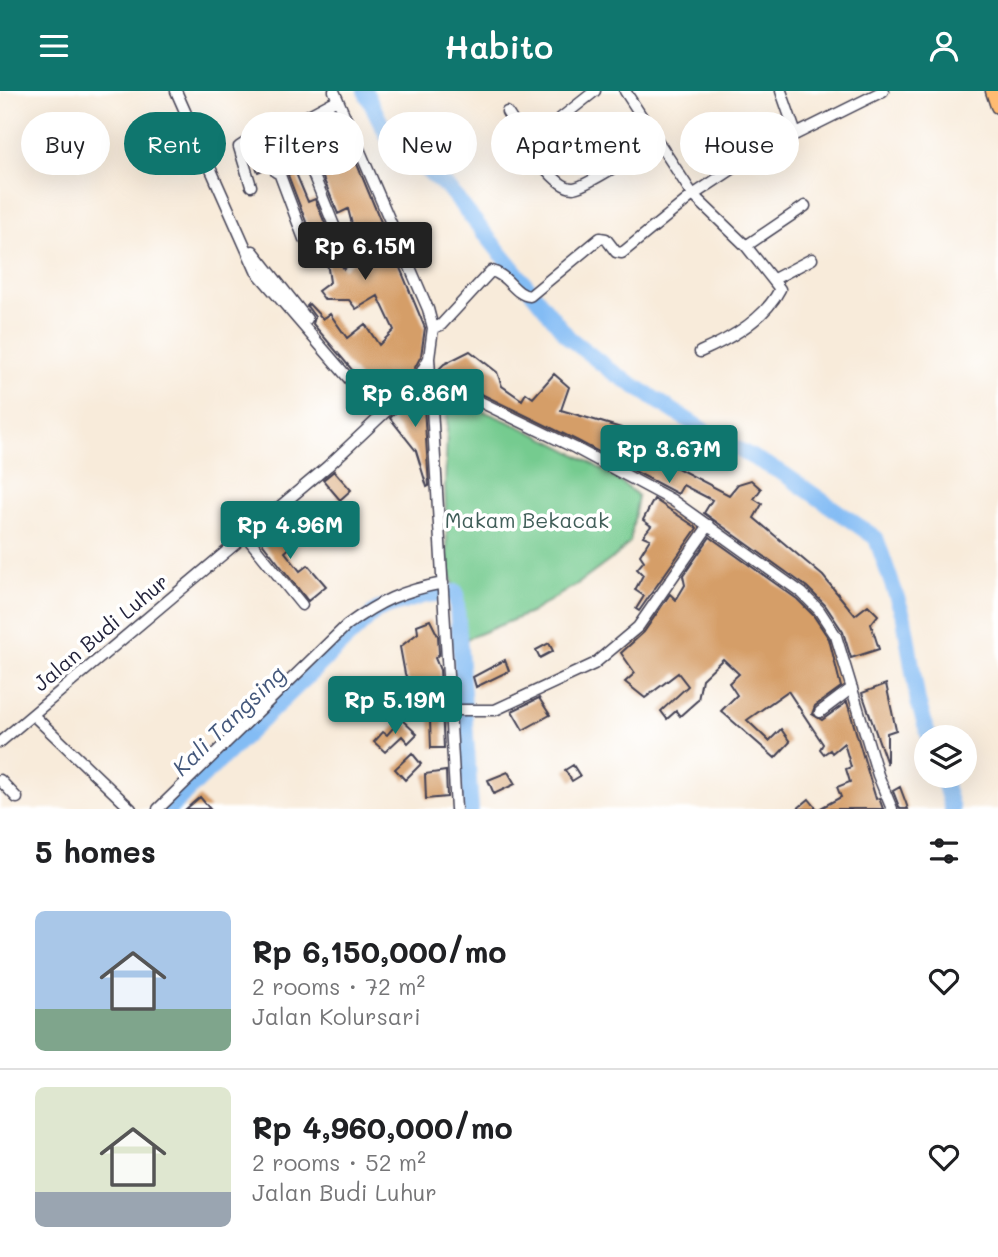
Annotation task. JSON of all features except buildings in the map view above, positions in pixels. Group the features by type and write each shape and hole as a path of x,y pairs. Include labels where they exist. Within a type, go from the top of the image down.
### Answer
{"street":[{"path":"176,91 247,255 381,416"},
{"path":"568,112 595,91"},
{"path":"625,91 639,112"},
{"path":"781,91 788,112"},
{"path":"799,133 883,91"},
{"path":"308,112 336,95 343,112"},
{"path":"666,154 693,195 746,246 779,285 779,292 748,325 728,341 700,352"},
{"path":"364,159 421,290 433,328 429,358 443,588 459,710 456,809"},
{"path":"248,175 251,186"},
{"path":"277,175 304,239"},
{"path":"313,175 335,228"},
{"path":"550,175 562,185 574,188 596,175"},
{"path":"433,328 441,325 491,271 502,274 523,295 535,292 600,238 606,239 616,252 622,253 693,195 723,175"},
{"path":"746,246 805,206"},
{"path":"253,251 274,286 307,319"},
{"path":"774,279 812,259"},
{"name":"Jalan Budi Luhur","path":"0,742 246,536 381,416 415,384 429,358"},
{"path":"415,384 432,383 456,390 575,448 672,500 802,593 819,610 836,636 889,808"},
{"path":"459,710 488,711 512,705 594,663 638,627 709,525"},
{"path":"246,536 302,605"},
{"path":"158,809 347,625 379,602 409,590 443,588"},
{"path":"820,712 852,688"},
{"path":"33,715 131,809"},
{"path":"0,780 17,798"}],"green space":[{"name":"Makam Bekacak","path":"448,398 496,416 574,453 620,481 638,496 630,542 617,555 582,581 530,613 459,642 456,595 448,567 445,489"}],"waterway":[{"path":"365,91 389,139 448,188 569,338 611,371 711,435 784,474 876,538 904,618 918,702 925,725"},
{"name":"Kali Tangsing","path":"169,809 377,610 425,595 456,592 471,809"},
{"path":"946,788 952,809"}]}
